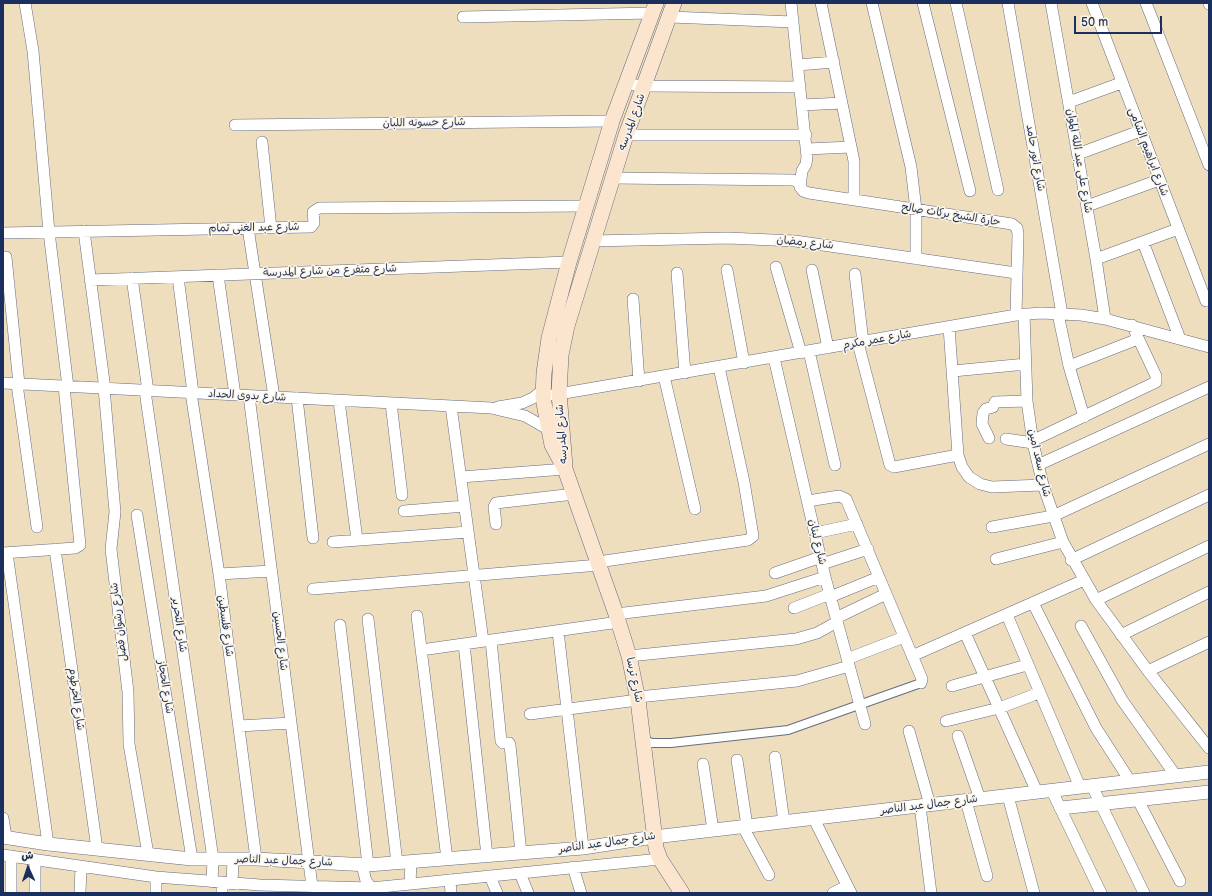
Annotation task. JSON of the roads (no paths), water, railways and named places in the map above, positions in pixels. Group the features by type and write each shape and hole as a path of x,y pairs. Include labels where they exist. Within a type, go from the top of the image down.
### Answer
{"main road":[{"name":"شارع المدرسه","path":"565,469 552,445 543,394 549,338 569,262 612,121 654,8"},
{"name":"شارع المدرسه","path":"565,469 566,455 559,394 564,340 592,241 626,135 672,10"},
{"name":"شارع ترسا","path":"565,469 618,618 629,656 638,698 644,740 654,837 660,859 682,893"}],"street":[{"path":"25,3 33,51 48,232 66,386 81,542 78,547 5,553 48,844"},
{"path":"791,3 807,149 807,160 802,171 800,186"},
{"path":"821,3 854,161 854,200"},
{"path":"872,3 911,167 916,210 916,259"},
{"path":"923,3 970,191"},
{"path":"956,3 998,190"},
{"name":"شارع انور حامد","path":"1008,3 1069,366 1084,416"},
{"name":"شارع على عبد الله الموان","path":"1051,3 1087,206 1105,319"},
{"name":"شارع ابراهيم الشامى","path":"1092,3 1121,83 1206,301"},
{"path":"1146,3 1209,164"},
{"path":"463,17 654,8"},
{"path":"672,10 793,22"},
{"path":"798,64 834,62"},
{"path":"1069,102 1121,83"},
{"path":"626,84 645,86 800,87"},
{"path":"802,106 842,103"},
{"name":"شارع حسونه اللبان","path":"235,125 612,121"},
{"path":"1078,154 1140,131"},
{"path":"626,135 806,135"},
{"path":"262,142 271,228"},
{"path":"807,149 851,147"},
{"name":"حارة الشيخ بركات صالح","path":"612,178 793,180 798,182 803,191 809,193 1012,224 1017,228 1018,234 1016,273 1020,315"},
{"path":"1087,206 1159,180"},
{"name":"شارع عبد الغنى تمام","path":"3,233 311,227 314,223 313,212 319,208 586,206"},
{"path":"248,228 274,397"},
{"path":"1096,259 1178,229"},
{"name":"شارع رشوان فضل","path":"84,231 105,388 115,512 111,549 128,692 129,744 148,854"},
{"name":"شارع رمضان","path":"592,241 728,238 764,239 826,245 1016,273"},
{"path":"1143,242 1180,339"},
{"path":"6,257 18,384 37,526"},
{"name":"شارع متفرع من شارع المدرسة","path":"90,280 569,262"},
{"path":"776,267 805,352 835,465"},
{"path":"727,270 744,363"},
{"path":"812,270 828,348"},
{"path":"677,273 685,373"},
{"path":"855,274 860,342 890,465 894,467 958,455"},
{"path":"218,275 235,395"},
{"name":"شارع فلسطين","path":"178,276 192,393 256,859"},
{"name":"شارع التحرير","path":"132,278 146,391 213,859 222,885"},
{"path":"632,299 639,380"},
{"name":"شارع عمر مكرم","path":"543,394 559,394 1020,315 1060,314 1105,319 1132,325 1209,347"},
{"name":"شارع سعد امين","path":"1020,315 1026,364 1027,401 1032,442 1043,484 1063,542 1071,560 1096,600 1148,672 1209,748"},
{"path":"1006,439 1032,442 1156,382 1156,376 1132,325"},
{"path":"949,327 958,455 962,467 969,477 980,484 992,487 1043,484"},
{"path":"1069,366 1138,339"},
{"name":"شارع لبنان","path":"774,358 836,620 866,724"},
{"path":"953,370 1026,364"},
{"path":"313,589 598,564 751,538 753,534 744,482 719,367"},
{"path":"664,376 694,509"},
{"name":"شارع بدوى الحداد","path":"3,383 491,408 525,416 548,429"},
{"path":"1038,465 1209,386"},
{"name":"شارع بدوى الحداد","path":"491,408 522,403 543,394"},
{"name":"شارع الحسين","path":"249,396 312,886"},
{"path":"297,398 312,538"},
{"path":"339,400 356,540"},
{"path":"989,438 982,424 982,413 986,409 993,407 995,402 1027,401"},
{"path":"391,403 402,495"},
{"path":"451,406 474,576 487,641 501,741 503,743 509,743 510,745 520,853"},
{"path":"992,527 1053,516 1209,444"},
{"path":"461,477 565,469"},
{"path":"496,524 494,507 496,503 574,494"},
{"path":"1071,560 1209,495"},
{"path":"644,740 652,743 671,743 788,730 921,683 922,679 868,549 844,496 808,501"},
{"path":"404,511 465,506"},
{"name":"شارع الحجاز","path":"137,515 192,859"},
{"path":"815,533 857,524"},
{"path":"333,542 468,532"},
{"path":"996,559 1063,542"},
{"path":"1096,600 1209,546"},
{"name":"شارع الخرطوم","path":"56,549 96,849"},
{"path":"775,573 868,549"},
{"path":"218,574 271,572"},
{"path":"422,650 558,631 618,618 766,596 826,577"},
{"path":"794,608 879,577"},
{"path":"912,656 1084,580"},
{"path":"1121,635 1209,592"},
{"path":"629,656 796,640 817,632 836,620 886,594"},
{"path":"1034,603 1096,728 1130,781"},
{"path":"1006,615 1039,693 1086,787 1100,804 1144,893"},
{"path":"417,616 447,859"},
{"path":"368,619 397,863"},
{"path":"340,625 365,865 363,873 374,890"},
{"path":"1081,626 1122,700 1176,776"},
{"path":"558,631 582,848"},
{"path":"965,633 1037,792"},
{"path":"530,714 638,698 797,681 848,663 904,637"},
{"path":"1148,672 1209,642"},
{"path":"464,644 487,856"},
{"path":"952,686 1027,665"},
{"path":"946,722 999,708 1039,693"},
{"path":"238,726 291,723"},
{"path":"909,731 925,805 931,893"},
{"path":"958,736 980,799"},
{"path":"775,757 784,822"},
{"path":"738,760 745,826 769,875"},
{"path":"703,764 713,830"},
{"name":"شارع جمال عبد الناصر","path":"4,837 48,844 192,859 256,859 365,865 582,848 654,837 1209,772"},
{"path":"1052,790 1101,893"},
{"path":"1061,808 1209,792"},
{"path":"1008,796 1034,893"},
{"path":"966,800 987,876"},
{"path":"1138,800 1180,881"},
{"path":"3,818 4,837"},
{"path":"814,819 849,889 833,893"},
{"path":"7,856 11,893"},
{"name":"شارع جمال عبد الناصر","path":"7,856 222,885 260,889 294,890 312,886 333,891 374,890 410,884 660,859"},
{"path":"222,885 233,859"},
{"path":"35,860 35,893"},
{"path":"410,884 411,862"},
{"path":"80,893 81,867"},
{"path":"573,867 581,893"},
{"path":"520,873 528,893"},
{"path":"490,876 497,893"},
{"path":"156,877 156,893"},
{"path":"450,880 451,893"}]}
